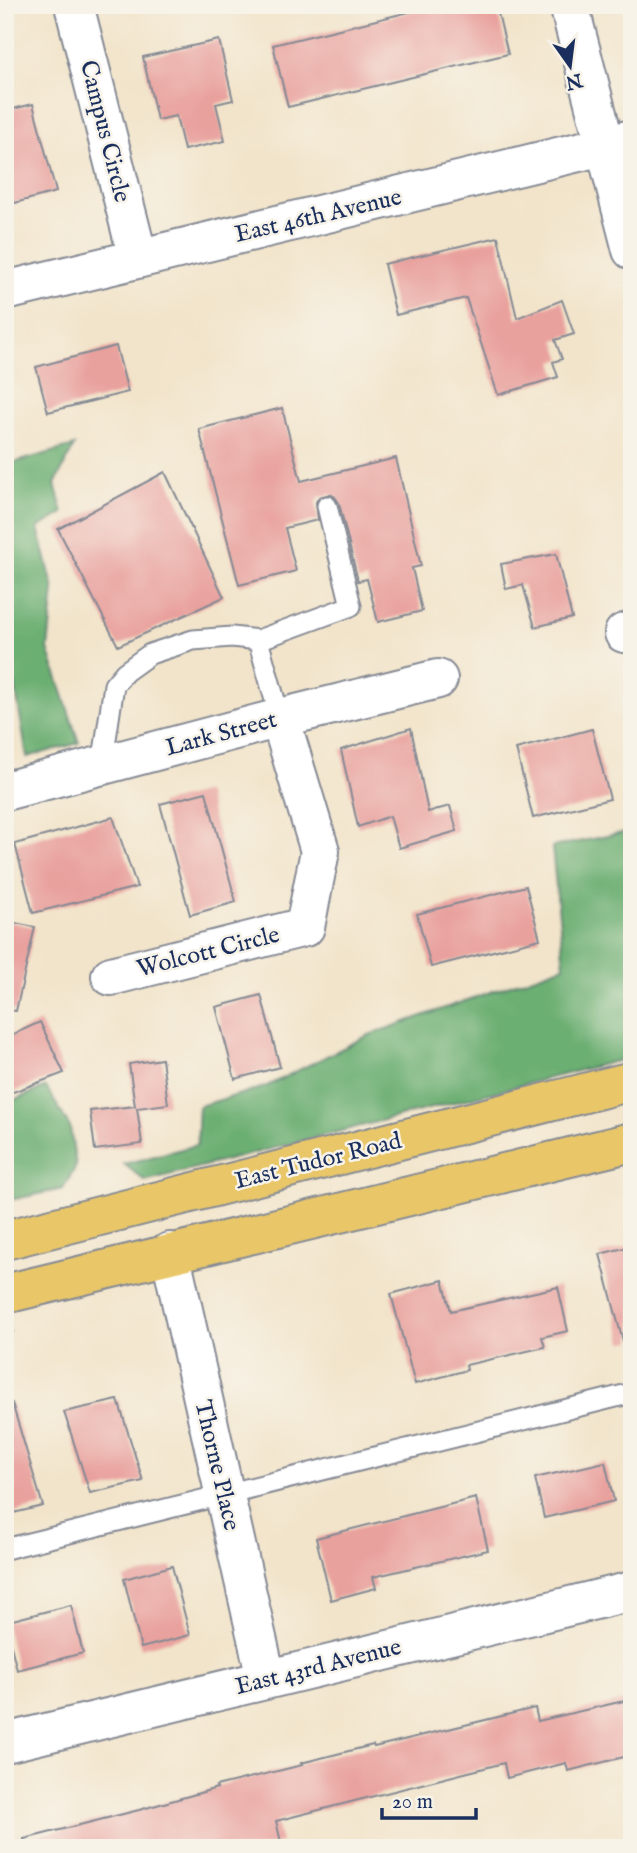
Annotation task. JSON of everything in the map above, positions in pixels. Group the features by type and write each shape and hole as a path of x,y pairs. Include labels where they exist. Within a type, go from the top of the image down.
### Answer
{"main road":[{"name":"East Tudor Road","path":"5,1240 632,1081"},
{"path":"5,1294 632,1142"}],"street":[{"name":"Campus Circle","path":"74,5 138,258"},
{"path":"569,5 618,143 632,250"},
{"name":"East 46th Avenue","path":"5,291 618,143"},
{"name":"Lark Street","path":"5,791 438,679"},
{"name":"Wolcott Circle","path":"111,976 305,927 320,851 280,718"},
{"name":"Thorne Place","path":"170,1252 266,1678"},
{"name":"East 43rd Avenue","path":"5,1743 632,1591"}],"lane":[{"path":"102,766 114,685 125,672 150,654 193,640 232,636 258,639 351,606 327,506"},
{"path":"258,639 280,718"},
{"path":"5,1549 632,1393"}],"green space":[{"path":"74,446 55,484 63,513 38,528 54,590 48,649 79,743 27,757 5,626 5,465"},
{"path":"632,831 632,1057 145,1181 124,1164 197,1145 199,1106 265,1087 369,1035 564,966 552,847"},
{"path":"46,1087 70,1127 76,1166 63,1189 5,1201 5,1104"}],"building":[{"path":"438,5 496,5 508,54 288,107 273,45"},
{"path":"219,40 233,100 216,104 225,141 184,150 176,116 157,120 143,57"},
{"path":"33,104 56,192 11,204 5,180 5,111"},
{"path":"498,237 517,318 562,300 574,334 555,340 562,359 553,362 558,377 498,395 466,298 396,315 384,264"},
{"path":"116,346 128,392 48,412 36,367"},
{"path":"282,408 301,481 396,458 421,566 412,568 422,611 378,622 367,579 358,581 339,503 330,494 319,497 316,502 318,520 285,528 296,571 239,585 199,429"},
{"path":"165,472 224,597 118,646 58,529"},
{"path":"556,554 572,618 535,627 523,585 506,589 501,564"},
{"path":"411,728 428,812 450,806 457,831 399,848 390,816 358,827 341,750"},
{"path":"592,729 610,799 533,818 516,749"},
{"path":"206,792 236,902 190,915 160,804"},
{"path":"113,817 137,887 33,913 15,844"},
{"path":"526,886 540,939 431,967 417,914"},
{"path":"5,921 35,927 16,1011 5,1010"},
{"path":"261,995 280,1067 235,1079 216,1007"},
{"path":"40,1022 64,1073 5,1095 5,1038"},
{"path":"162,1059 168,1104 137,1108 142,1144 95,1150 90,1111 135,1106 129,1064"},
{"path":"632,1246 632,1341 623,1342 600,1254"},
{"path":"443,1280 451,1311 558,1287 568,1331 542,1337 545,1347 466,1365 467,1370 415,1384 391,1294"},
{"path":"118,1400 143,1481 90,1493 64,1412"},
{"path":"12,1403 43,1506 5,1515 5,1404"},
{"path":"605,1462 614,1501 544,1518 535,1478"},
{"path":"476,1498 488,1550 373,1577 376,1588 331,1600 316,1538"},
{"path":"172,1566 190,1635 141,1648 124,1579"},
{"path":"71,1605 83,1653 17,1670 5,1622"},
{"path":"632,1699 632,1755 568,1771 566,1763 507,1778 504,1763 276,1821 281,1842 257,1848 25,1848 24,1839 373,1745 374,1747 535,1708 538,1721"}]}
